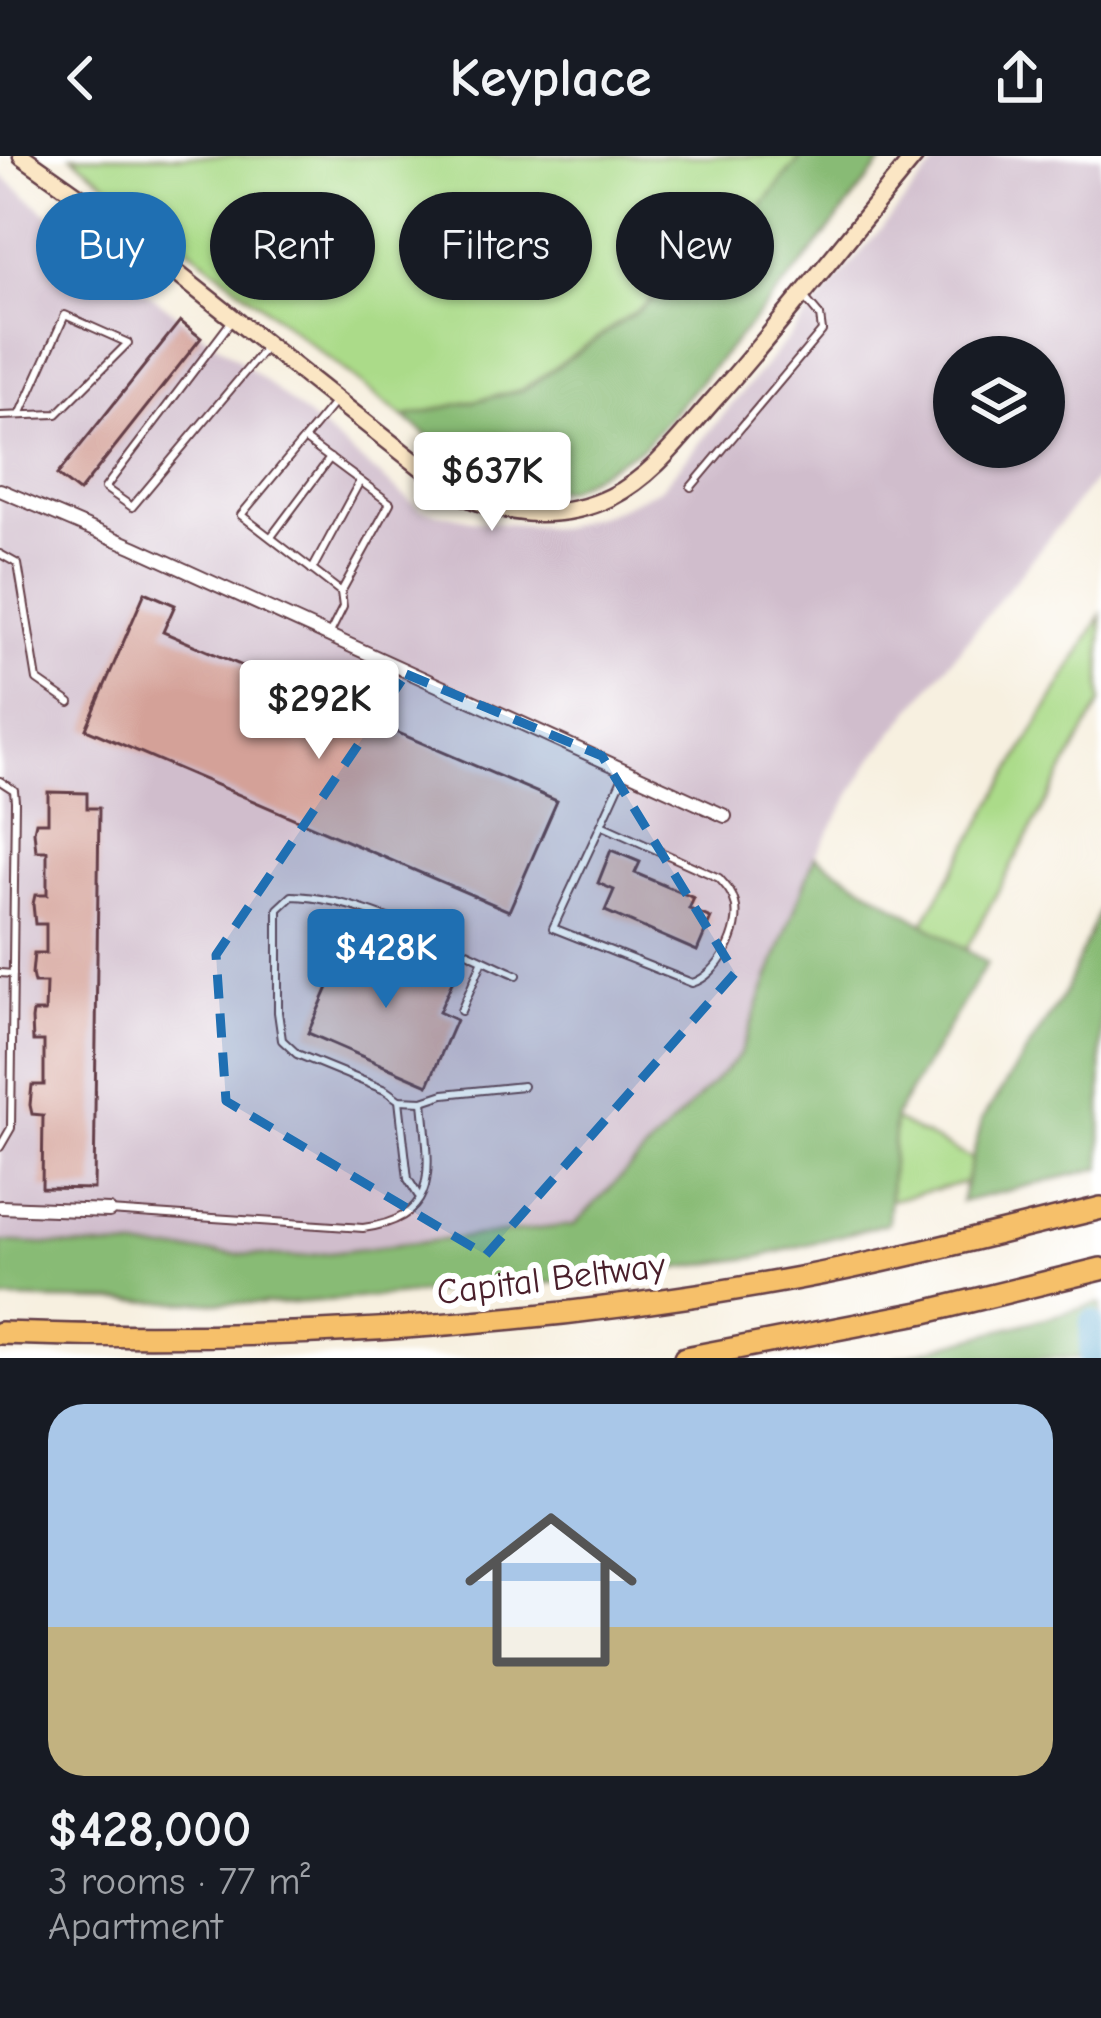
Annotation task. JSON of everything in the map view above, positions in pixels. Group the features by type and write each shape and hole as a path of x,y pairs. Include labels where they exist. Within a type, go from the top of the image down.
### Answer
{"highway":[{"name":"Capital Beltway","path":"0,1333 274,1336 589,1311 802,1277 1101,1208"},
{"path":"685,1358 925,1312 1101,1270"}],"street":[{"path":"22,156 87,202 421,469 471,501 519,512 578,509 608,499 656,466 915,156"},
{"path":"0,490 725,816"},
{"path":"0,1207 109,1211"}],"lane":[{"path":"691,487 822,331 820,316 802,294"},
{"path":"0,416 20,416 57,414 128,343 65,315 20,416"},
{"path":"232,320 105,488 132,507 266,347"},
{"path":"336,400 241,514 341,592"},
{"path":"304,439 390,503 341,592 343,607 328,636"},
{"path":"271,538 330,458"},
{"path":"312,570 360,481"},
{"path":"0,554 18,564 37,680 70,703"},
{"path":"601,825 718,878 731,892 736,920 716,969 706,980 692,983 553,928 627,769"},
{"path":"0,781 14,790 15,801 11,1128 0,1147"},
{"path":"517,975 402,924 326,900 292,896 283,901 276,921 282,1040 297,1054 399,1100 423,1101 444,1094 523,1086"},
{"path":"461,1011 483,960"},
{"path":"0,973 14,974"},
{"path":"399,1100 408,1179 418,1196"},
{"path":"109,1211 363,1228 394,1222 410,1214 429,1177 423,1101"}],"highlighted area":[{"path":"406,674 602,756 735,973 486,1255 226,1101 216,955"}],"shaded area":[{"path":"943,156 1101,156 1101,472 870,762 815,856 739,1056 574,1225 295,1257 0,1242 0,174 36,204 36,300 157,300 243,363 420,509 477,521 558,528 613,511 661,488"}],"green space":[{"path":"72,156 802,156 774,192 616,192 616,300 651,300 522,390 403,417 255,300 375,300 375,192 210,192 210,265 186,246 186,192 118,192"},
{"path":"802,156 887,156 774,297 773,192"},
{"path":"651,300 771,300 643,447 565,491 491,483 403,417 523,390"},
{"path":"1101,615 1101,702 878,1111 1001,1174 841,1212 828,1088"},
{"path":"815,856 987,963 895,1116 888,1223 759,1257 597,1279 281,1304 0,1299 0,1242 295,1257 574,1225 739,1056"},
{"path":"1101,906 1101,1168 961,1202 982,1120 1064,994"},
{"path":"1101,1303 1101,1358 895,1358 908,1355"}],"building":[{"path":"180,321 201,338 79,492 57,475"},
{"path":"145,592 175,605 163,632 557,801 509,911 86,729"},
{"path":"48,792 87,793 87,808 99,808 94,1189 42,1188 43,1115 32,1114 30,1105 32,1085 44,1085 44,1041 33,1041 32,1019 33,1012 45,1012 46,983 34,983 32,974 34,953 46,953 46,924 35,924 33,904 35,895 47,895 47,851 36,851 34,831 36,822 48,822"},
{"path":"611,850 640,862 635,873 694,898 689,909 711,918 697,951 605,911 614,890 598,883"},
{"path":"351,935 453,980 439,1012 456,1020 428,1085 308,1033"}],"waterway":[{"path":"1091,1358 1092,1322"}]}
